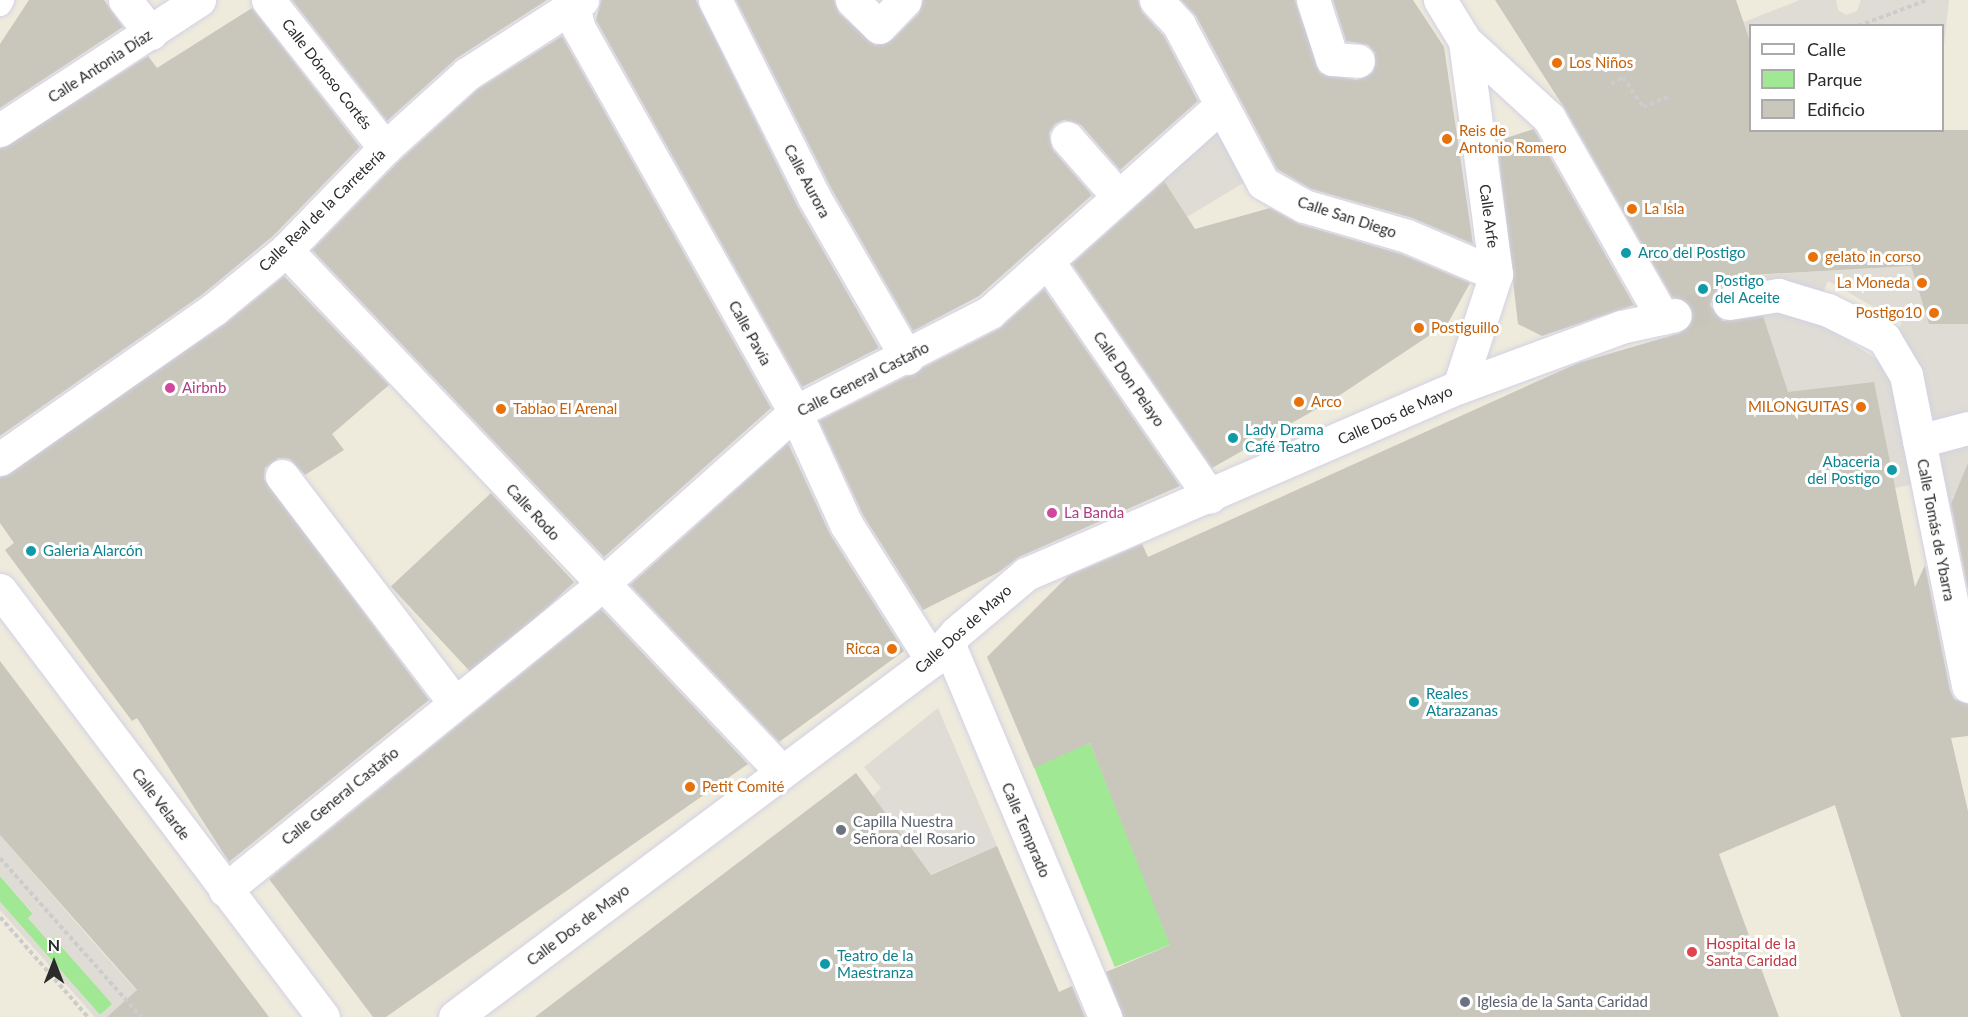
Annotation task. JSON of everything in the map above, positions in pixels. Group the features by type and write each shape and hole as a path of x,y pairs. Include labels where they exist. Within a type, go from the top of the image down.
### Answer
{"street":[{"path":"125,0 151,33"},
{"name":"Calle Antonia Díaz","path":"0,130 199,0"},
{"name":"Calle Dónoso Cortés","path":"268,0 385,148"},
{"name":"Calle Aurora","path":"715,0 814,197 907,358"},
{"path":"852,0 879,27 905,0"},
{"path":"1313,0 1332,59 1358,61"},
{"name":"Calle Arfe","path":"1440,0 1465,41 1549,118 1669,317"},
{"name":"Calle Real de la Carretería","path":"0,459 214,309 286,250 385,148 467,74 576,1"},
{"name":"Calle Pavía","path":"576,1 578,27 795,412 846,524 940,651"},
{"name":"Calle San Diego","path":"1169,5 1219,106 1263,183 1304,206 1407,236 1496,274"},
{"name":"Calle Arfe","path":"1459,387 1496,274 1465,41"},
{"name":"Calle General Castaño","path":"225,890 601,585 795,412 907,358 990,312 1048,262 1117,195 1219,106"},
{"path":"1067,138 1117,195"},
{"name":"Calle Rodo","path":"286,250 601,585 782,772"},
{"name":"Calle Don Pelayo","path":"1048,262 1210,497"},
{"name":"Calle Tomás de Ybarra","path":"1729,303 1778,295 1828,310 1884,338 1906,375 1968,686"},
{"name":"Calle Dos de Mayo","path":"455,1017 940,651 1026,574 1210,497 1459,387 1621,327 1669,317"},
{"path":"1920,443 1968,428"},
{"path":"282,476 454,702"},
{"name":"Calle Velarde","path":"0,590 323,1017"},
{"name":"Calle Temprado","path":"940,651 1105,1017"}],"lane":[{"path":"0,5 3,0"}],"path":[{"path":"1857,24 1927,0"},
{"path":"1611,84 1623,77 1643,106 1668,97"},
{"path":"0,858 141,1017"},
{"path":"0,917 88,1017"}],"green space":[{"path":"1090,743 1171,944 1115,967 1033,766"},
{"path":"0,876 33,914 28,918 49,941 53,937 113,1004 100,1015 0,902"}],"shaded area":[{"path":"1800,0 1836,0 1838,10 1846,15 1857,11 1861,0 1949,0 1944,45 1944,24 1749,24 1749,38 1744,22"},
{"path":"1201,104 1248,180 1187,217 1159,174"},
{"path":"1911,266 1929,324 1968,324 1968,475 1953,497 1953,513 1943,514 1896,335 1902,323 1828,281 1823,293 1725,291 1723,286 1740,276"},
{"path":"1772,309 1821,323 1890,368 1915,484 1895,488 1784,393 1764,319 1735,321 1733,313"},
{"path":"938,708 997,846 845,911 873,796 881,788 864,767"},
{"path":"0,835 160,1017 95,1017 0,910 0,902 100,1015 112,1004 53,937 48,941 28,918 33,913 0,876"}],"building":[{"path":"29,0 104,0 123,27 0,108 0,44"},
{"path":"292,0 547,0 457,58 387,121"},
{"path":"601,0 696,0 797,205 879,348 802,387 596,20"},
{"path":"736,0 834,0 839,13 875,45 892,40 919,13 923,0 1138,0 1142,12 1164,36 1198,101 1120,170 1081,125 1064,120 1055,124 1049,133 1053,150 1092,195 979,296 913,331 831,188"},
{"path":"1181,0 1295,0 1320,73 1357,80 1373,72 1375,53 1368,45 1346,41 1333,0 1413,0 1444,47 1473,244 1412,218 1311,189 1277,169 1196,16"},
{"name":"Reales Atarazanas","path":"1495,0 1736,0 1749,38 1749,132 1968,130 1968,324 1929,324 1911,266 1750,275 1752,280 1718,288 1710,305 1723,321 1763,316 1788,392 1874,382 1915,587 1925,565 1950,690 1954,699 1968,704 1968,736 1951,738 1968,811 1968,1017 1901,1017 1835,805 1719,854 1779,1017 1123,1017 1106,972 1170,945 1090,743 1034,768 987,657 1068,576 1142,544 1148,557 1578,363 1680,333 1693,321 1689,303 1672,297 1565,109"},
{"path":"252,8 360,147 273,236 203,294 0,436 0,149 148,56 157,68"},
{"path":"562,36 771,408 604,557 312,250 398,162 478,89"},
{"path":"1534,129 1634,305 1542,336 1518,324 1497,141"},
{"path":"1164,181 1195,229 1270,208 1299,224 1401,254 1470,283 1448,323 1334,399 1212,468 1072,264"},
{"path":"284,276 389,385 332,434 344,450 305,475 290,459 279,458 265,468 264,479 429,700 229,862 137,718 132,721 5,550 14,543 0,523 0,477 225,324"},
{"path":"1044,289 1180,486 1019,557 999,572 923,610 863,515 819,421 999,329"},
{"path":"788,443 830,534 904,651 779,742 630,585"},
{"path":"1968,463 1968,590 1951,504"},
{"path":"491,493 574,582 474,676 391,586"},
{"path":"601,609 748,764 386,1017 373,1017 269,879"},
{"path":"0,661 269,1017 107,1017 137,990 0,835"},
{"name":"Teatro de la Maestranza","path":"856,773 931,875 997,846 1059,992 1072,986 1085,1017 535,1017"}],"tunnel":[{"path":"1675,315 1729,303"}],"place":[{"name":"Los Niños","path":"1557,63"},
{"name":"Reis de Antonio Romero","path":"1447,139"},
{"name":"La Isla","path":"1632,209"},
{"name":"Arco del Postigo","path":"1626,253"},
{"name":"gelato in corso","path":"1813,257"},
{"name":"La Moneda","path":"1922,283"},
{"name":"Postigo del Aceite","path":"1703,289"},
{"name":"Postigo10","path":"1934,313"},
{"name":"Postiguillo","path":"1419,328"},
{"name":"Airbnb","path":"170,388"},
{"name":"Arco","path":"1299,402"},
{"name":"MILONGUITAS","path":"1861,407"},
{"name":"Tablao El Arenal","path":"501,409"},
{"name":"Lady Drama Café Teatro","path":"1233,438"},
{"name":"Abaceria del Postigo","path":"1892,470"},
{"name":"La Banda","path":"1052,513"},
{"name":"Galeria Alarcón","path":"31,551"},
{"name":"Ricca","path":"892,649"},
{"name":"Reales Atarazanas","path":"1414,702"},
{"name":"Petit Comité","path":"690,787"},
{"name":"Capilla Nuestra Señora del Rosario","path":"841,830"},
{"name":"Hospital de la Santa Caridad","path":"1692,952"},
{"name":"Teatro de la Maestranza","path":"825,964"},
{"name":"Iglesia de la Santa Caridad","path":"1465,1002"}]}
